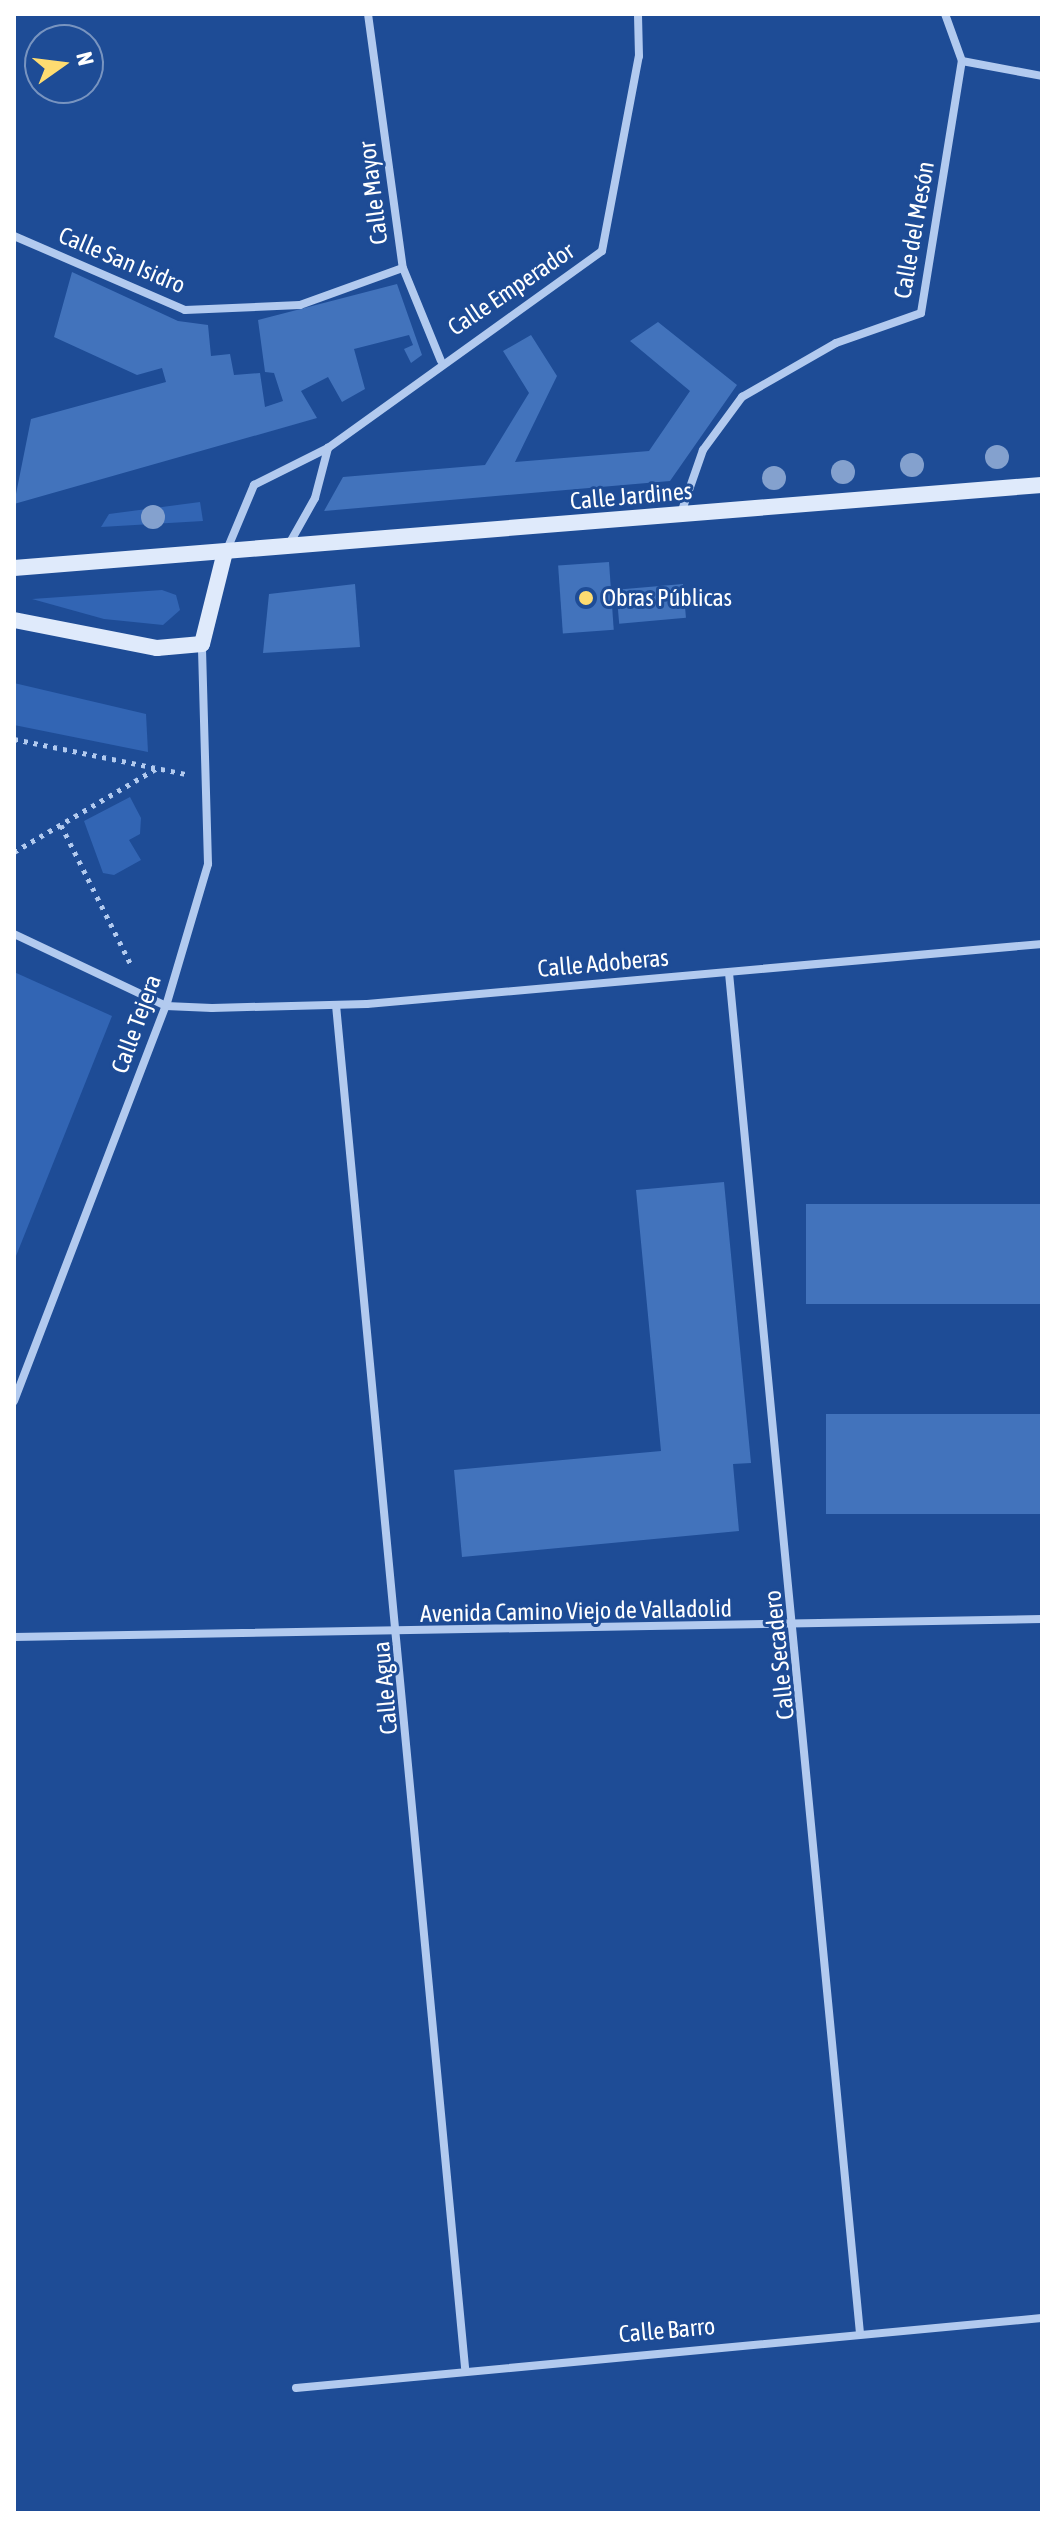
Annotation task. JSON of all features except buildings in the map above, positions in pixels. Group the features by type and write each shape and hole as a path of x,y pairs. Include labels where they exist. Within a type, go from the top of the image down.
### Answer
{"main road":[{"name":"Calle Jardines","path":"14,568 224,556 1042,485"},
{"path":"14,620 157,648 202,644 224,556"}],"street":[{"name":"Calle Mayor","path":"368,14 403,268 441,361"},
{"name":"Calle Emperador","path":"224,556 254,485 328,448 441,361 602,251 639,56 638,14"},
{"name":"Calle del Mesón","path":"680,516 703,450 742,397 836,343 921,313 962,61 945,14"},
{"path":"962,61 1042,76"},
{"name":"Calle San Isidro","path":"14,236 185,310 300,305 403,268"},
{"path":"286,550 315,498 328,448"},
{"name":"Calle Tejera","path":"14,1401 166,1006 208,864 202,644"},
{"path":"14,934 120,989 166,1006"},
{"name":"Calle Adoberas","path":"166,1006 336,1005 1042,944"},
{"name":"Calle Secadero","path":"729,973 796,1628 860,2334"},
{"name":"Calle Agua","path":"336,1005 401,1635 465,2368"},
{"name":"Avenida Camino Viejo de Valladolid","path":"14,1637 401,1635 796,1628 1042,1619"},
{"name":"Calle Barro","path":"296,2388 465,2368 1042,2318"}],"path":[{"path":"14,739 206,778"},
{"path":"14,852 158,768"},
{"path":"61,825 133,960 120,989"}],"shaded area":[{"path":"200,502 203,521 101,527 109,514"},
{"path":"162,590 176,595 180,610 163,625 104,619 32,599"},
{"path":"14,683 146,714 148,752 14,725"},
{"path":"130,797 141,818 140,834 129,840 141,860 114,875 103,873 84,821"},
{"path":"14,972 112,1016 14,1261"}],"place":[{"name":"Obras Públicas","path":"586,598"}]}
